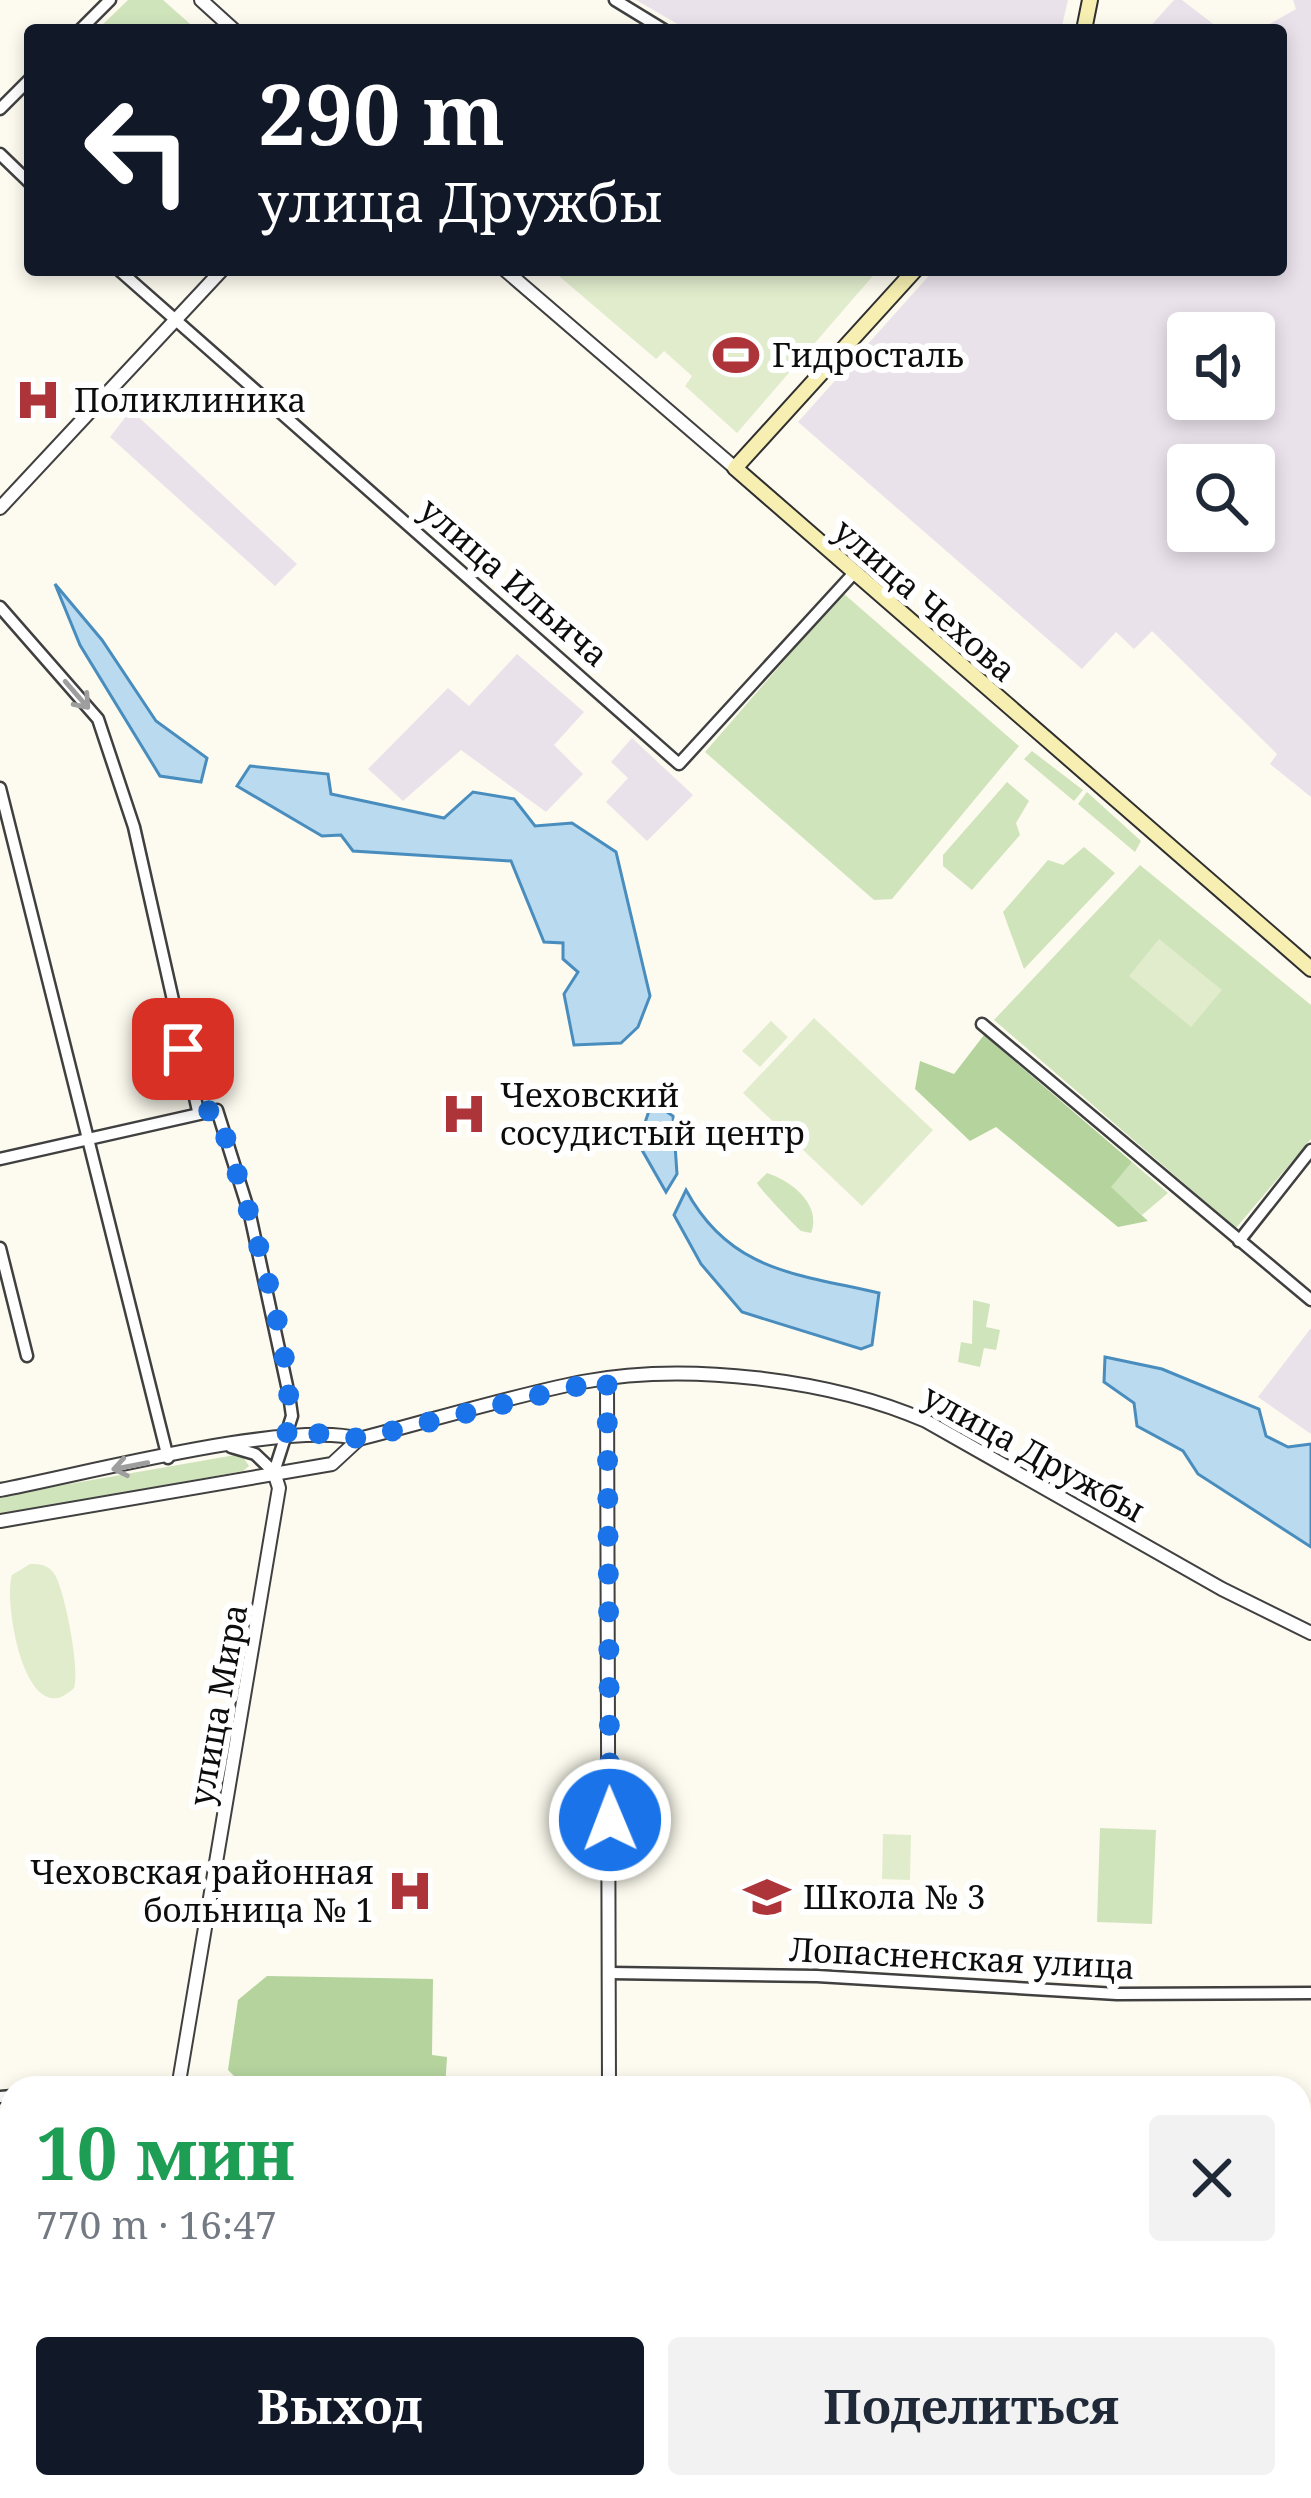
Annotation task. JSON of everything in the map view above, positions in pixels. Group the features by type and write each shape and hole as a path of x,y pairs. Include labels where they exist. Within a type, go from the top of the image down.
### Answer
{"main road":[{"path":"735,468 910,276"},
{"name":"улица Чехова","path":"735,468 1311,969"}],"street":[{"path":"86,24 110,0"},
{"path":"201,0 228,24"},
{"path":"615,0 654,24"},
{"path":"0,109 24,85"},
{"path":"0,154 24,177"},
{"name":"улица Ильича","path":"125,276 679,764 854,573"},
{"path":"0,508 216,276"},
{"name":"улица Чехова","path":"513,276 735,468"},
{"path":"0,608 98,719 134,827 198,1112"},
{"path":"0,788 168,1458"},
{"path":"982,1024 1311,1300"},
{"path":"0,1159 217,1110 250,1215 289,1395 286,1437 274,1472 237,1448"},
{"path":"1239,1241 1311,1150"},
{"path":"0,1248 27,1356"},
{"name":"улица Дружбы","path":"0,1490 286,1437 335,1432 359,1439 607,1379 708,1378 817,1387 879,1400 951,1434 1222,1589 1311,1634"},
{"path":"607,1379 609,2076"},
{"name":"улица Дружбы","path":"0,1521 332,1465 359,1439"},
{"path":"237,1448 254,1459 244,1478"},
{"name":"улица Мира","path":"181,2076 264,1593 279,1488 274,1472"},
{"name":"Лопасненская улица","path":"610,1973 817,1976 1117,1994 1311,1994"}],"shaded area":[{"path":"636,0 1068,0 1062,24 678,24"},
{"path":"1174,0 1182,0 1213,24 1152,24"},
{"path":"1293,0 1311,0 1311,797 1270,764 1277,754 1152,631 1134,649 1116,632 1082,669 798,422 929,276 1287,276 1287,24 1270,24 1296,9"},
{"path":"131,410 297,564 275,586 110,437"},
{"path":"517,654 584,712 554,745 583,774 546,812 461,750 403,801 368,769 448,688 469,706"},
{"path":"632,738 693,795 647,841 606,802 628,778 611,762"},
{"path":"1311,1328 1311,1434 1258,1397"}],"green space":[{"path":"128,0 163,0 190,24 103,24"},
{"name":"Гидросталь","path":"559,276 873,276 737,433 685,386 692,376 664,351 656,359"},
{"path":"843,593 1019,746 892,899 874,900 705,752"},
{"path":"1032,751 1083,790 1074,801 1024,759"},
{"path":"1007,782 1029,801 1016,823 1020,835 972,890 943,866 943,855"},
{"path":"1087,792 1141,841 1135,852 1078,804"},
{"path":"1084,847 1115,873 1024,969 1003,912 1048,860 1063,865"},
{"path":"1140,865 1311,1005 1311,1139 1236,1228 994,1020"},
{"path":"1159,939 1222,990 1191,1027 1129,976"},
{"path":"814,1018 933,1130 862,1206 743,1093"},
{"path":"771,1021 788,1037 760,1067 742,1051"},
{"path":"984,1035 1132,1162 1111,1187 1148,1221 1118,1227 996,1127 970,1141 915,1089 920,1061 954,1074"},
{"path":"1132,1162 1168,1193 1142,1215 1110,1187"},
{"path":"767,1173 786,1182 808,1203 811,1233 801,1231 759,1186"},
{"path":"973,1300 990,1304 986,1327 1000,1330 996,1350 984,1348 980,1367 958,1362 961,1342 972,1344"},
{"path":"241,1454 249,1466 243,1471 0,1515 0,1496"},
{"path":"30,1564 53,1572 67,1613 74,1688 57,1698 42,1694 30,1680 15,1635 12,1575"},
{"path":"1100,1828 1156,1830 1152,1924 1097,1922"},
{"path":"883,1834 911,1835 910,1880 882,1879"},
{"path":"267,1976 433,1979 432,2055 447,2057 446,2076 234,2076 228,2070 238,2000"}],"water":[{"path":"55,584 102,640 156,721 207,758 201,782 160,776 80,645"},
{"path":"250,766 328,774 331,794 444,818 473,792 514,799 535,826 572,823 616,852 650,996 638,1027 621,1043 574,1045 564,994 578,972 563,959 563,943 544,942 511,861 353,851 341,835 322,836 237,786"},
{"path":"652,1102 673,1116 677,1174 666,1192 638,1143"},
{"path":"686,1190 723,1238 745,1254 794,1274 879,1293 872,1345 861,1349 742,1312 701,1264 674,1215"},
{"path":"1105,1357 1162,1369 1259,1409 1266,1436 1288,1447 1311,1444 1311,1547 1198,1474 1183,1451 1137,1426 1134,1403 1104,1382"}],"place":[{"name":"Гидросталь","path":"736,355"},
{"name":"Поликлиника","path":"38,400"},
{"name":"Чеховский сосудистый центр","path":"464,1114"},
{"name":"Чеховская районная больница № 1","path":"410,1891"},
{"name":"Школа № 3","path":"767,1897"}],"route":[{"path":"183,1049 198,1112 217,1110 250,1215 289,1395 292,1416 286,1437 335,1432 359,1439 607,1379 610,1483 604,1620 610,1820"}]}
